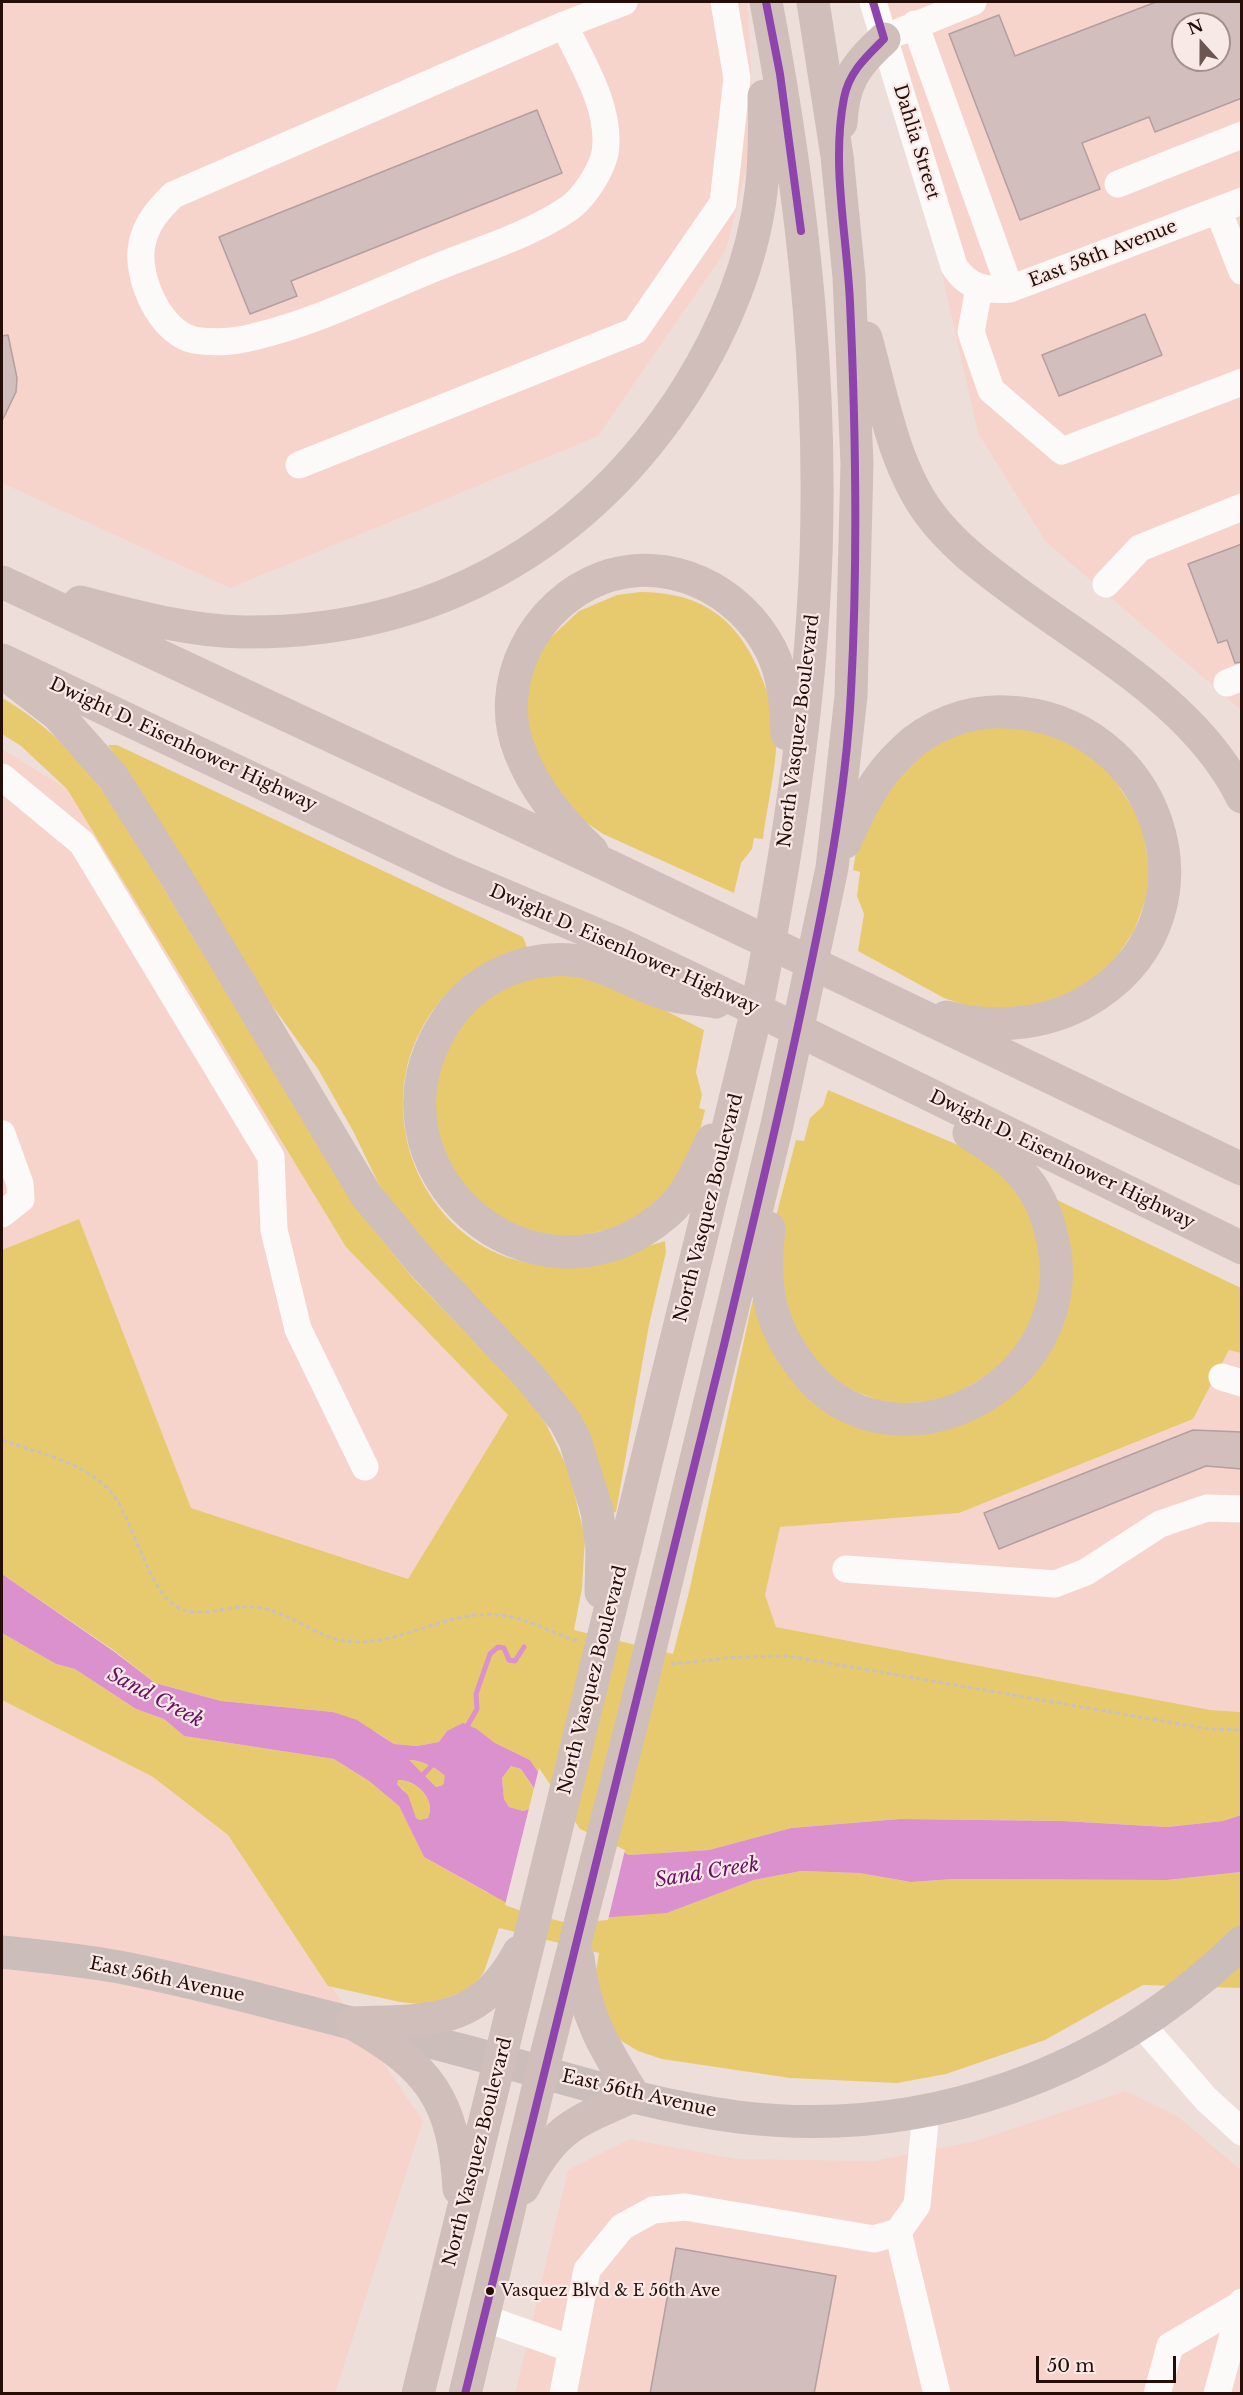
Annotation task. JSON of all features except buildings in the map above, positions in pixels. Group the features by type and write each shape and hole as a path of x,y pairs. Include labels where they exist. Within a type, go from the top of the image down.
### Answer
{"highway":[{"path":"2,577 159,622 231,631 285,631 374,619 415,606 481,579 527,554 568,525 615,483 667,419 698,370 720,328 736,289 751,241 761,193 765,140 757,2"},
{"name":"North Vasquez Boulevard","path":"418,2394 595,1672 606,1606 739,1085 771,939 791,814 813,613 816,472 812,352 802,237 780,74 766,2"},
{"path":"465,2394 542,2071 578,1940 777,1125 832,868 851,696 857,464 849,277 839,176 813,2"},
{"path":"839,176 841,119 849,81 864,56 884,39"},
{"path":"849,277 893,435 913,487 927,511 958,547 976,562 1182,716 1218,756 1242,797"},
{"path":"609,866 552,809 520,752 512,722 513,691 518,666 528,641 548,615 573,593 603,578 636,571 662,571 686,576 710,586 731,599 747,614 770,650 780,673 786,701 791,814"},
{"path":"2,582 609,866 1242,1169"},
{"name":"Dwight D. Eisenhower Highway","path":"2,660 449,872 617,943 670,982 751,1006 1242,1248"},
{"path":"2,673 58,715 113,777 171,868 366,1195 423,1264 529,1376 565,1421 575,1440 597,1511 606,1606"},
{"path":"832,868 863,802 891,763 918,738 957,718 981,713 1028,712 1075,727 1116,755 1135,778 1149,804 1163,851 1165,876 1159,910 1145,943 1126,970 1103,991 1075,1008 1042,1019 1002,1024 958,1020 892,1001"},
{"path":"670,982 582,959 552,960 532,963 498,974 479,985 459,1004 438,1033 430,1050 421,1084 420,1102 425,1142 436,1172 453,1199 466,1213 491,1231 510,1241 543,1251 579,1253 613,1246 634,1236 667,1213 676,1203 699,1167 739,1085"},
{"path":"777,1125 765,1274 775,1321 791,1352 808,1376 822,1389 866,1413 897,1418 933,1416 975,1401 1014,1374 1027,1360 1046,1329 1056,1281 1051,1233 1031,1186 1011,1162 880,1069"},
{"path":"352,2023 422,2020 466,2010 492,1992 504,1978 535,1921"},
{"path":"501,2248 521,2193 534,2166 550,2144 578,2120 634,2096 590,2019 582,1992 578,1940"},
{"path":"352,2023 398,2052 435,2091 452,2127 458,2156 461,2217"}],"main road":[{"name":"East 56th Avenue","path":"2,1952 129,1969 501,2060 634,2096 736,2116 788,2121 846,2121 926,2112 994,2094 1046,2075 1109,2044 1141,2024 1193,1987 1242,1942"},
{"path":"405,2394 437,2318"}],"street":[{"path":"564,25 596,92 603,118 605,153 592,182 570,208 531,229 314,318 252,337 220,342 194,340 179,335 161,318 151,296 142,266 141,246 147,227 157,211 173,195 564,25 624,2"},
{"path":"299,465 634,331 723,203 737,78 724,2"},
{"name":"Dahlia Street","path":"873,2 954,266 972,284"},
{"path":"884,39 915,24 973,2"},
{"path":"915,24 1010,289"},
{"path":"1118,184 1242,135"},
{"path":"1230,206 1242,271"},
{"name":"East 58th Avenue","path":"972,284 991,291 1010,289 1230,206"},
{"path":"972,284 971,332 991,390 1062,451 1242,382"},
{"path":"1106,584 1140,548 1242,507"},
{"path":"2,777 82,843 271,1157 274,1230 298,1329 365,1467"},
{"path":"2,1134 20,1184 21,1199 2,1214"},
{"path":"846,1569 1055,1584 1086,1572 1160,1524 1207,1508 1242,1509"},
{"path":"1141,2024 1206,2099 1242,2132"},
{"path":"563,2394 587,2270 622,2227 653,2210 685,2207 874,2239 898,2232 917,2205 926,2112"},
{"path":"898,2232 937,2394"},
{"path":"1157,2394 1170,2346 1241,2303"},
{"path":"1217,2394 1241,2303"},
{"path":"484,2318 572,2349"}],"shaded area":[{"path":"2,2 747,2 755,134 726,250 598,436 230,588 2,483"},
{"path":"880,2 1241,2 1241,710 1045,541 978,433"},
{"path":"640,592 663,593 684,598 718,614 744,642 754,660 772,706 777,734 763,839 754,838 752,849 741,863 734,893 603,834 577,816 533,761 524,702 537,658 550,638 579,611 617,595"},
{"path":"2,698 36,720 64,746 114,806 355,1206 411,1276 524,1393 546,1424 569,1471 585,1538 582,1588 574,1630 673,1654 689,1592 754,1294 776,1354 785,1369 809,1397 847,1421 1028,1377 1053,1198 1241,1288 1241,1353 1229,1350 1193,1419 959,1513 780,1527 765,1595 776,1627 1210,1710 1241,1712 1241,1815 1223,1821 1167,1827 1063,1821 900,1819 791,1828 709,1850 629,1855 578,1831 530,1760 495,1743 477,1729 447,1731 439,1742 417,1746 394,1744 378,1733 333,1712 221,1701 155,1683 116,1652 2,1574 2,1250 79,1219 191,1508 408,1579 508,1415 346,1247 67,789 21,746 2,734"},
{"path":"1018,721 1099,756 1142,822 1149,868 1147,896 1134,931 1107,971 1091,985 1019,1011 970,1007 944,998 858,951 864,914 857,896 860,872 853,870 861,821 938,735"},
{"path":"108,745 117,745 523,937 528,950 462,981 443,997 433,1010 417,1038 405,1075 403,1113 409,1150 424,1184 445,1215 473,1240 506,1257 545,1265 576,1264 591,1262 665,1241 666,1252 649,1325 616,1512 605,1515 476,1304 385,1197 353,1131 318,1069 266,997 178,851"},
{"path":"2,749 67,789 346,1247 508,1415 408,1579 191,1508 79,1220 2,1250"},
{"path":"524,976 597,976 704,1030 696,1072 702,1095 699,1108 705,1110 698,1138 674,1188 635,1223 559,1241 489,1219 437,1155 431,1073 468,1009"},
{"path":"828,1090 970,1150 999,1170 1022,1196 1044,1254 1036,1314 1004,1365 944,1401 888,1404 833,1383 793,1342 774,1224 796,1140 804,1141 810,1118 823,1106"},
{"path":"1229,1350 1241,1353 1241,1712 1210,1710 776,1627 765,1595 780,1527 959,1513 1193,1419"},
{"path":"2,1633 56,1664 75,1669 136,1709 164,1719 184,1736 334,1759 369,1781 399,1806 424,1857 488,1893 667,1913 754,1880 801,1871 859,1873 911,1882 954,1879 1167,1880 1241,1872 1241,1988 1143,1985 1045,2040 946,2074 897,2083 790,2078 662,2059 638,2051 620,2040 609,2029 596,1972 599,1953 499,1928 484,1972 472,1988 427,2005 400,2002 328,1986 228,1835 153,1777 2,1700"},
{"path":"2,1700 153,1777 228,1835 423,2121 335,2393 2,2393"},
{"path":"408,1760 423,1763 437,1770 445,1776 443,1785 436,1787"},
{"path":"511,1766 521,1769 535,1791 532,1808 523,1811 509,1807 504,1799 502,1778"},
{"path":"397,1780 411,1783 423,1792 430,1804 428,1818 420,1820 416,1818"},
{"path":"1125,2091 1177,2116 1241,2170 1241,2393 515,2394 568,2170 630,2139 736,2159 874,2161 972,2142"}],"water":[{"name":"Sand Creek","path":"2,1574 116,1653 155,1683 221,1701 333,1712 357,1720 394,1744 417,1746 439,1742 447,1731 463,1723 477,1729 495,1743 530,1760 578,1831 629,1855 709,1850 791,1828 900,1819 1063,1821 1167,1827 1223,1821 1241,1815 1241,1872 1167,1880 954,1879 911,1882 859,1873 801,1871 754,1880 667,1913 569,1920 505,1902 424,1857 399,1806 369,1781 334,1759 184,1736 164,1719 136,1709 75,1669 56,1664 2,1633","holes":["409,1760 423,1763 437,1770 445,1776 443,1785 436,1787","511,1766 521,1769 535,1790 532,1808 523,1811 509,1807 504,1799 502,1778","398,1780 412,1783 423,1792 430,1804 428,1818 420,1820 416,1818 408,1795 397,1784"]}],"pier":[{"path":"539,1768 580,1829 625,1850 608,1920 568,1923 505,1905"}],"waterway":[{"path":"465,1730 477,1709 476,1694 490,1654 498,1647 504,1648 509,1660 515,1661 524,1647"},
{"path":"420,1778 434,1763"}],"transit line":[{"path":"766,2 780,74 801,231"},
{"path":"465,2394 765,1174 794,1045 833,848 848,730 855,546 852,352 839,174 840,123 846,89 850,80 859,66 884,39 873,2"}],"place":[{"name":"Vasquez Blvd & E 56th Ave","path":"490,2291"}]}
